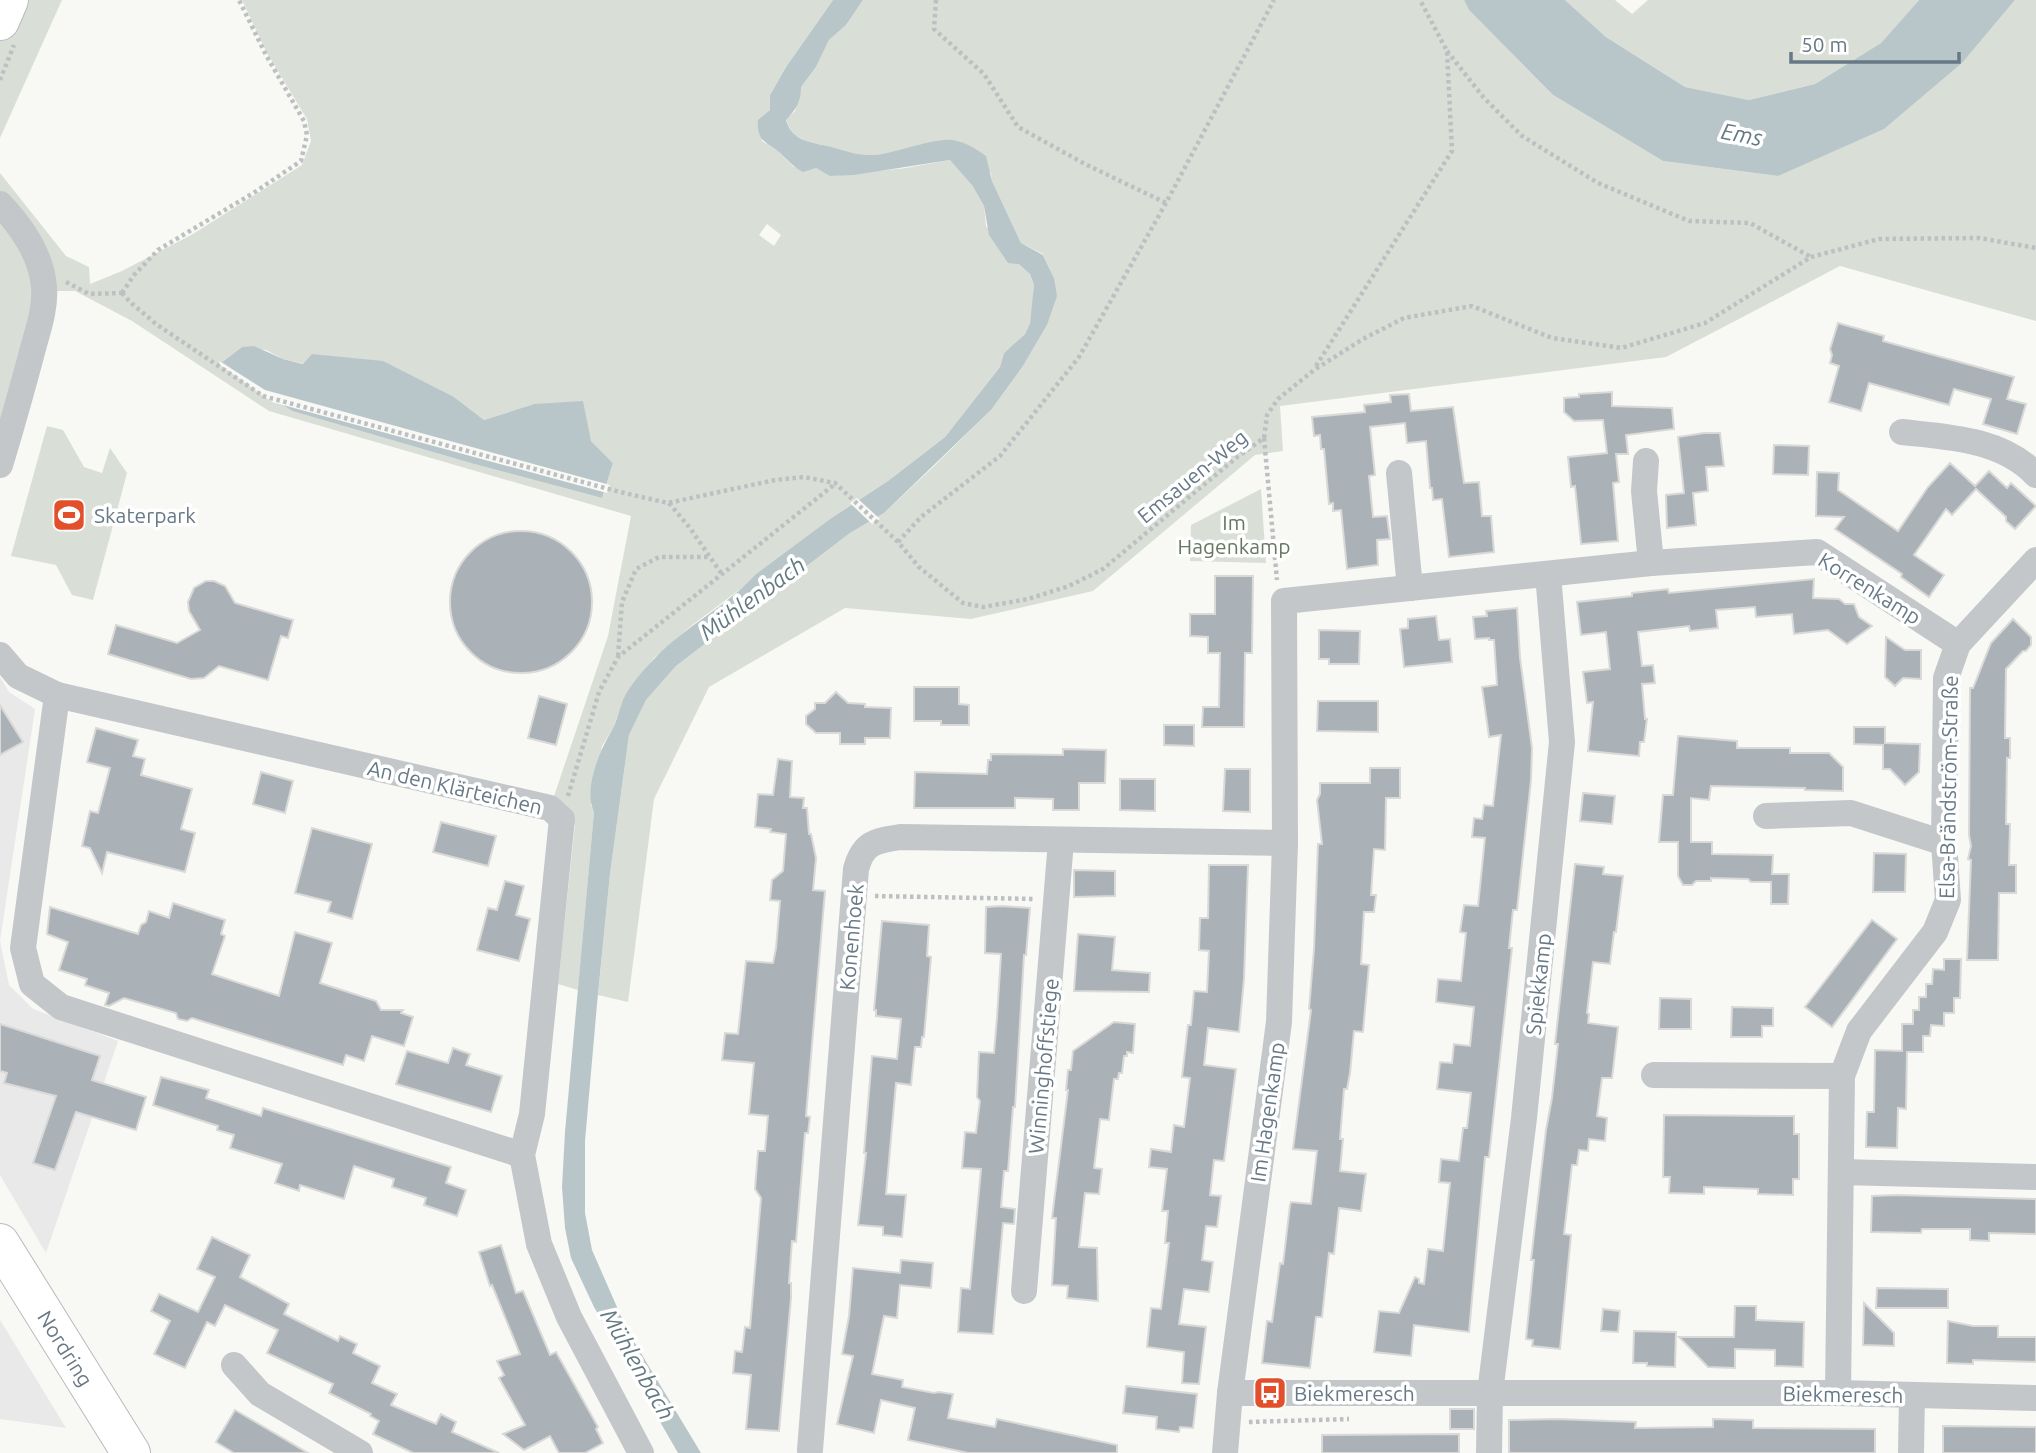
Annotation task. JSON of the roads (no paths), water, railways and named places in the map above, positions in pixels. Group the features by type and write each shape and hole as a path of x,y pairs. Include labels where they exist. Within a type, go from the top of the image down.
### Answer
{"main road":[{"path":"0,22 9,0"},
{"name":"Nordring","path":"0,1243 131,1453"}],"street":[{"path":"0,204 15,220 41,269 44,290 38,327 0,465"},
{"path":"1902,432 1957,438 1992,446 2026,465 2036,475"},
{"path":"1646,461 1644,491 1651,563"},
{"path":"1399,473 1410,589"},
{"name":"Korrenkamp","path":"1284,601 1651,563 1817,552 1958,644"},
{"name":"Elsa-Brändström-Straße","path":"1838,1393 1842,1076 1859,1031 1935,932 1948,901 1944,843 1946,678 1958,644 2036,559"},
{"name":"Spiekkamp","path":"1489,1453 1490,1393 1524,1118 1562,742 1549,574"},
{"name":"Im Hagenkamp","path":"1225,1453 1230,1392 1279,1021 1285,843 1284,601"},
{"name":"An den Klärteichen","path":"0,655 18,676 57,695 550,808 562,819 532,1114 522,1154 539,1244 569,1317 641,1453"},
{"path":"57,695 23,948 32,984 61,1007 522,1154"},
{"path":"1766,816 1851,813 1944,843"},
{"name":"Konenhoek","path":"815,1452 856,869 860,853 876,841 900,837 1285,843"},
{"name":"Winninghoffstiege","path":"1024,1292 1061,841"},
{"path":"1654,1075 1842,1076"},
{"path":"1841,1172 2036,1177"},
{"path":"234,1365 260,1394 360,1453"},
{"name":"Biekmeresch","path":"1230,1392 1838,1393 2036,1398"},
{"path":"1911,1453 1912,1395"}],"water":[{"name":"Mühlenbach","path":"833,0 863,0 846,25 829,40 816,67 801,87 797,105 786,120 788,126 800,138 865,155 882,154 945,140 961,142 978,150 986,156 992,181 1021,243 1043,255 1054,278 1057,296 1047,325 1023,366 991,410 884,513 850,533 676,666 646,700 629,735 610,874 597,1004 585,1141 585,1213 592,1250 627,1330 701,1453 678,1453 594,1307 571,1258 565,1228 562,1187 565,1132 594,812 590,792 594,770 626,695 652,661 756,574 830,519 888,481 945,437 1000,367 1004,353 1025,334 1030,323 1034,285 1030,274 1019,264 1008,263 989,235 984,206 972,185 950,160 854,175 830,176 816,168 803,172 799,170 760,136 758,120 770,110 770,95 786,67"},
{"name":"Ems","path":"1464,0 1565,0 1606,37 1685,87 1749,100 1815,84 1881,43 1919,0 2015,0 1963,62 1884,129 1778,176 1663,161 1553,95 1469,10"},
{"path":"254,346 283,359 303,364 312,354 383,361 454,397 484,420 534,404 583,401 591,441 613,463 602,498 292,411 222,362 242,347"},
{"path":"521,560 537,563 551,572 560,586 563,602 560,618 551,632 537,641 521,644 505,641 491,632 482,618 479,602 482,586 491,572 505,563"}],"place":[{"name":"Skaterpark","path":"69,515"},
{"name":"Biekmeresch","path":"1270,1393"}]}
